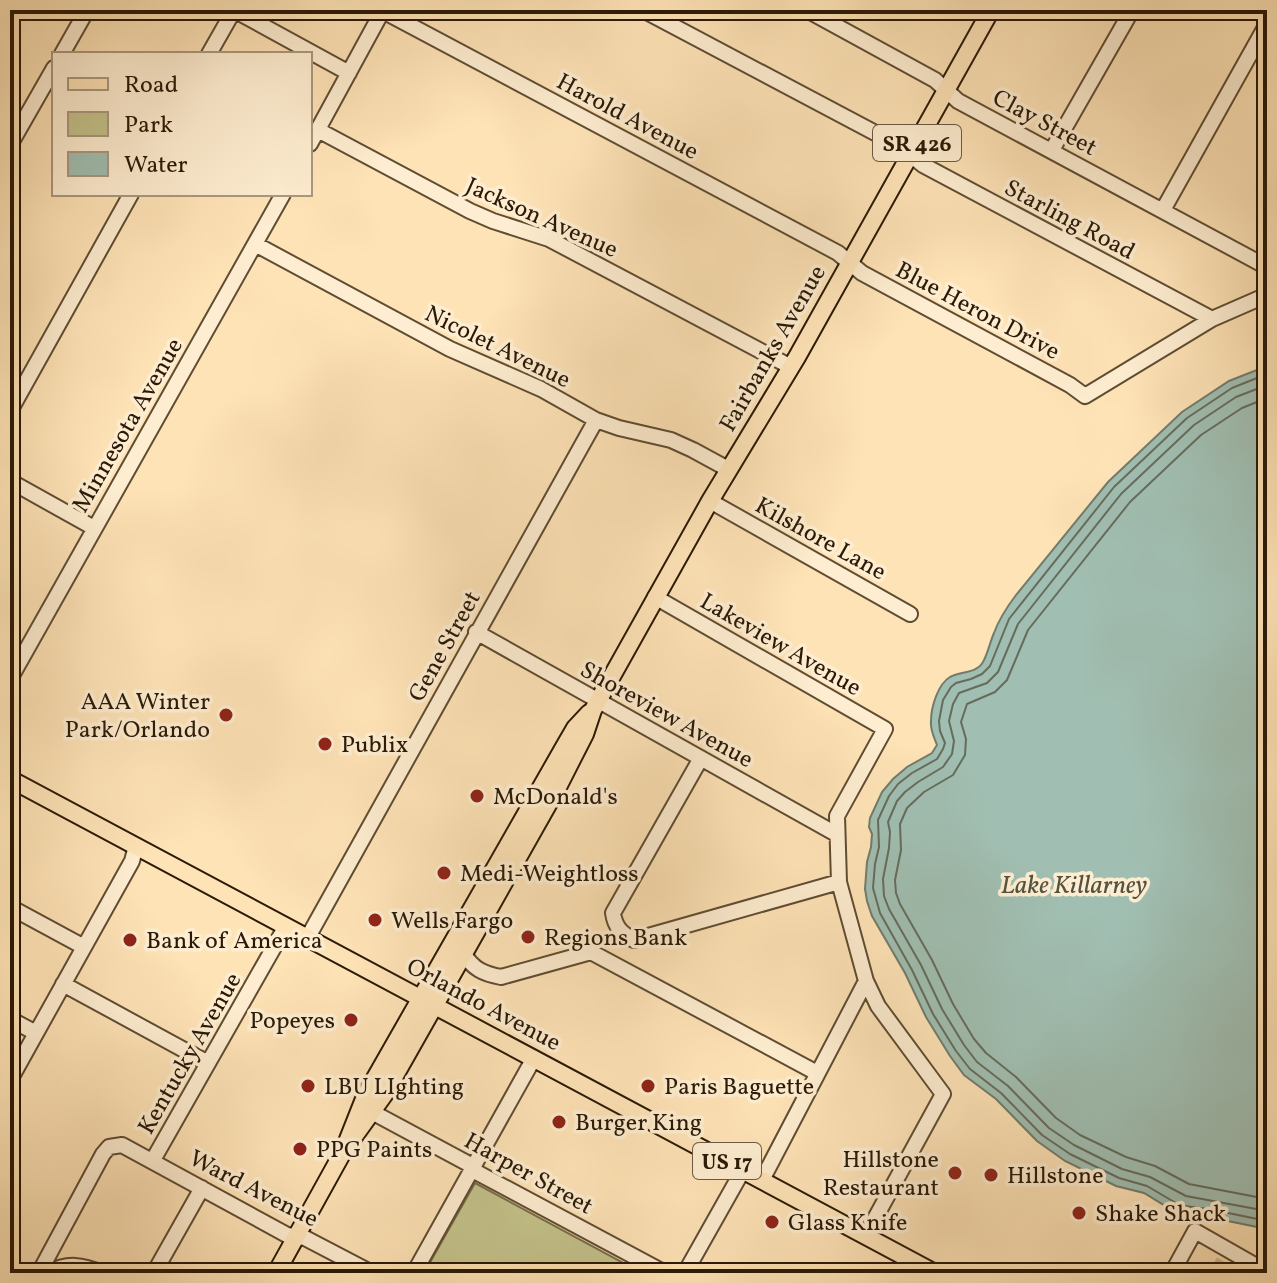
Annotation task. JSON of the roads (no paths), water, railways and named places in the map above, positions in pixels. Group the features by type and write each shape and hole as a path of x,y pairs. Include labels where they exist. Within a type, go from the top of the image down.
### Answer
{"main road":[{"name":"Fairbanks Avenue","path":"343,1152 366,1094 464,954 559,785 585,734 595,705 655,597 791,367 991,10"},
{"name":"Fairbanks Avenue","path":"276,1273 343,1152 384,1095 428,1002 569,738 595,705"},
{"name":"Orlando Avenue","path":"10,779 935,1273"}],"street":[{"path":"63,52 87,10"},
{"path":"210,52 234,10 311,52"},
{"path":"312,140 383,10"},
{"name":"Harold Avenue","path":"383,10 838,253 850,263"},
{"name":"Starling Road","path":"643,10 898,145 923,165 1212,319"},
{"name":"Clay Street","path":"807,10 829,15 935,80 958,101 1267,267"},
{"path":"1052,150 1132,10"},
{"path":"1163,210 1267,24"},
{"path":"312,53 349,73"},
{"path":"10,145 52,72"},
{"name":"Jackson Avenue","path":"318,130 470,211 549,239 791,367"},
{"path":"10,411 130,196"},
{"name":"Minnesota Avenue","path":"10,679 282,196"},
{"name":"Nicolet Avenue","path":"255,244 401,324 541,389 596,420 671,440 728,469"},
{"name":"Blue Heron Drive","path":"850,263 862,273 1085,396 1212,319"},
{"path":"1212,319 1267,295"},
{"name":"Gene Street","path":"308,937 596,420"},
{"path":"10,481 94,528"},
{"name":"Kilshore Lane","path":"710,501 910,614"},
{"name":"Lakeview Avenue","path":"655,597 885,729 837,816 836,834"},
{"name":"Shoreview Avenue","path":"476,632 595,705 701,758 836,834"},
{"path":"701,758 613,913 619,930 634,940 839,882"},
{"path":"836,834 839,882 866,981 878,1006 943,1094 866,1235"},
{"path":"10,1080 132,861 136,846"},
{"path":"10,907 84,947"},
{"name":"Kentucky Avenue","path":"153,1160 286,926"},
{"path":"464,954 476,969 501,977 591,952 817,1073"},
{"path":"762,1180 866,981"},
{"path":"63,984 208,1063"},
{"path":"10,1019 36,1033"},
{"path":"414,1273 534,1058"},
{"name":"Harper Street","path":"372,1112 665,1273"},
{"name":"Ward Avenue","path":"51,1250 103,1154 115,1145 127,1146 287,1235 305,1238 372,1273"},
{"path":"685,1273 743,1170"},
{"path":"154,1273 202,1188"},
{"path":"1172,1273 1195,1231 1226,1256 1264,1272"},
{"path":"51,1250 55,1257 68,1265 87,1267 102,1273"},
{"path":"39,1273 51,1250"},
{"path":"49,1273 68,1265"}],"water":[{"name":"Lake Killarney","path":"1267,366 1267,1229 1182,1214 1144,1193 1116,1186 1065,1161 1037,1141 996,1099 964,1075 950,1056 872,916 865,889 872,834 870,818 882,792 893,779 932,753 937,745 931,715 942,685 950,677 980,666 1009,604 1108,482 1182,412 1229,381"}],"tunnel":[{"path":"1216,1273 1223,1261"}],"place":[{"name":"AAA Winter Park/Orlando","path":"226,715"},
{"name":"Publix","path":"325,744"},
{"name":"McDonald's","path":"477,796"},
{"name":"Medi-Weightloss","path":"444,873"},
{"name":"Wells Fargo","path":"375,920"},
{"name":"Regions Bank","path":"528,937"},
{"name":"Bank of America","path":"130,940"},
{"name":"Popeyes","path":"351,1020"},
{"name":"LBU LIghting","path":"308,1086"},
{"name":"Paris Baguette","path":"648,1086"},
{"name":"Burger King","path":"559,1122"},
{"name":"PPG Paints","path":"300,1149"},
{"name":"Hillstone Restaurant","path":"955,1173"},
{"name":"Hillstone","path":"991,1175"},
{"name":"Shake Shack","path":"1079,1213"},
{"name":"Glass Knife","path":"772,1222"}]}
